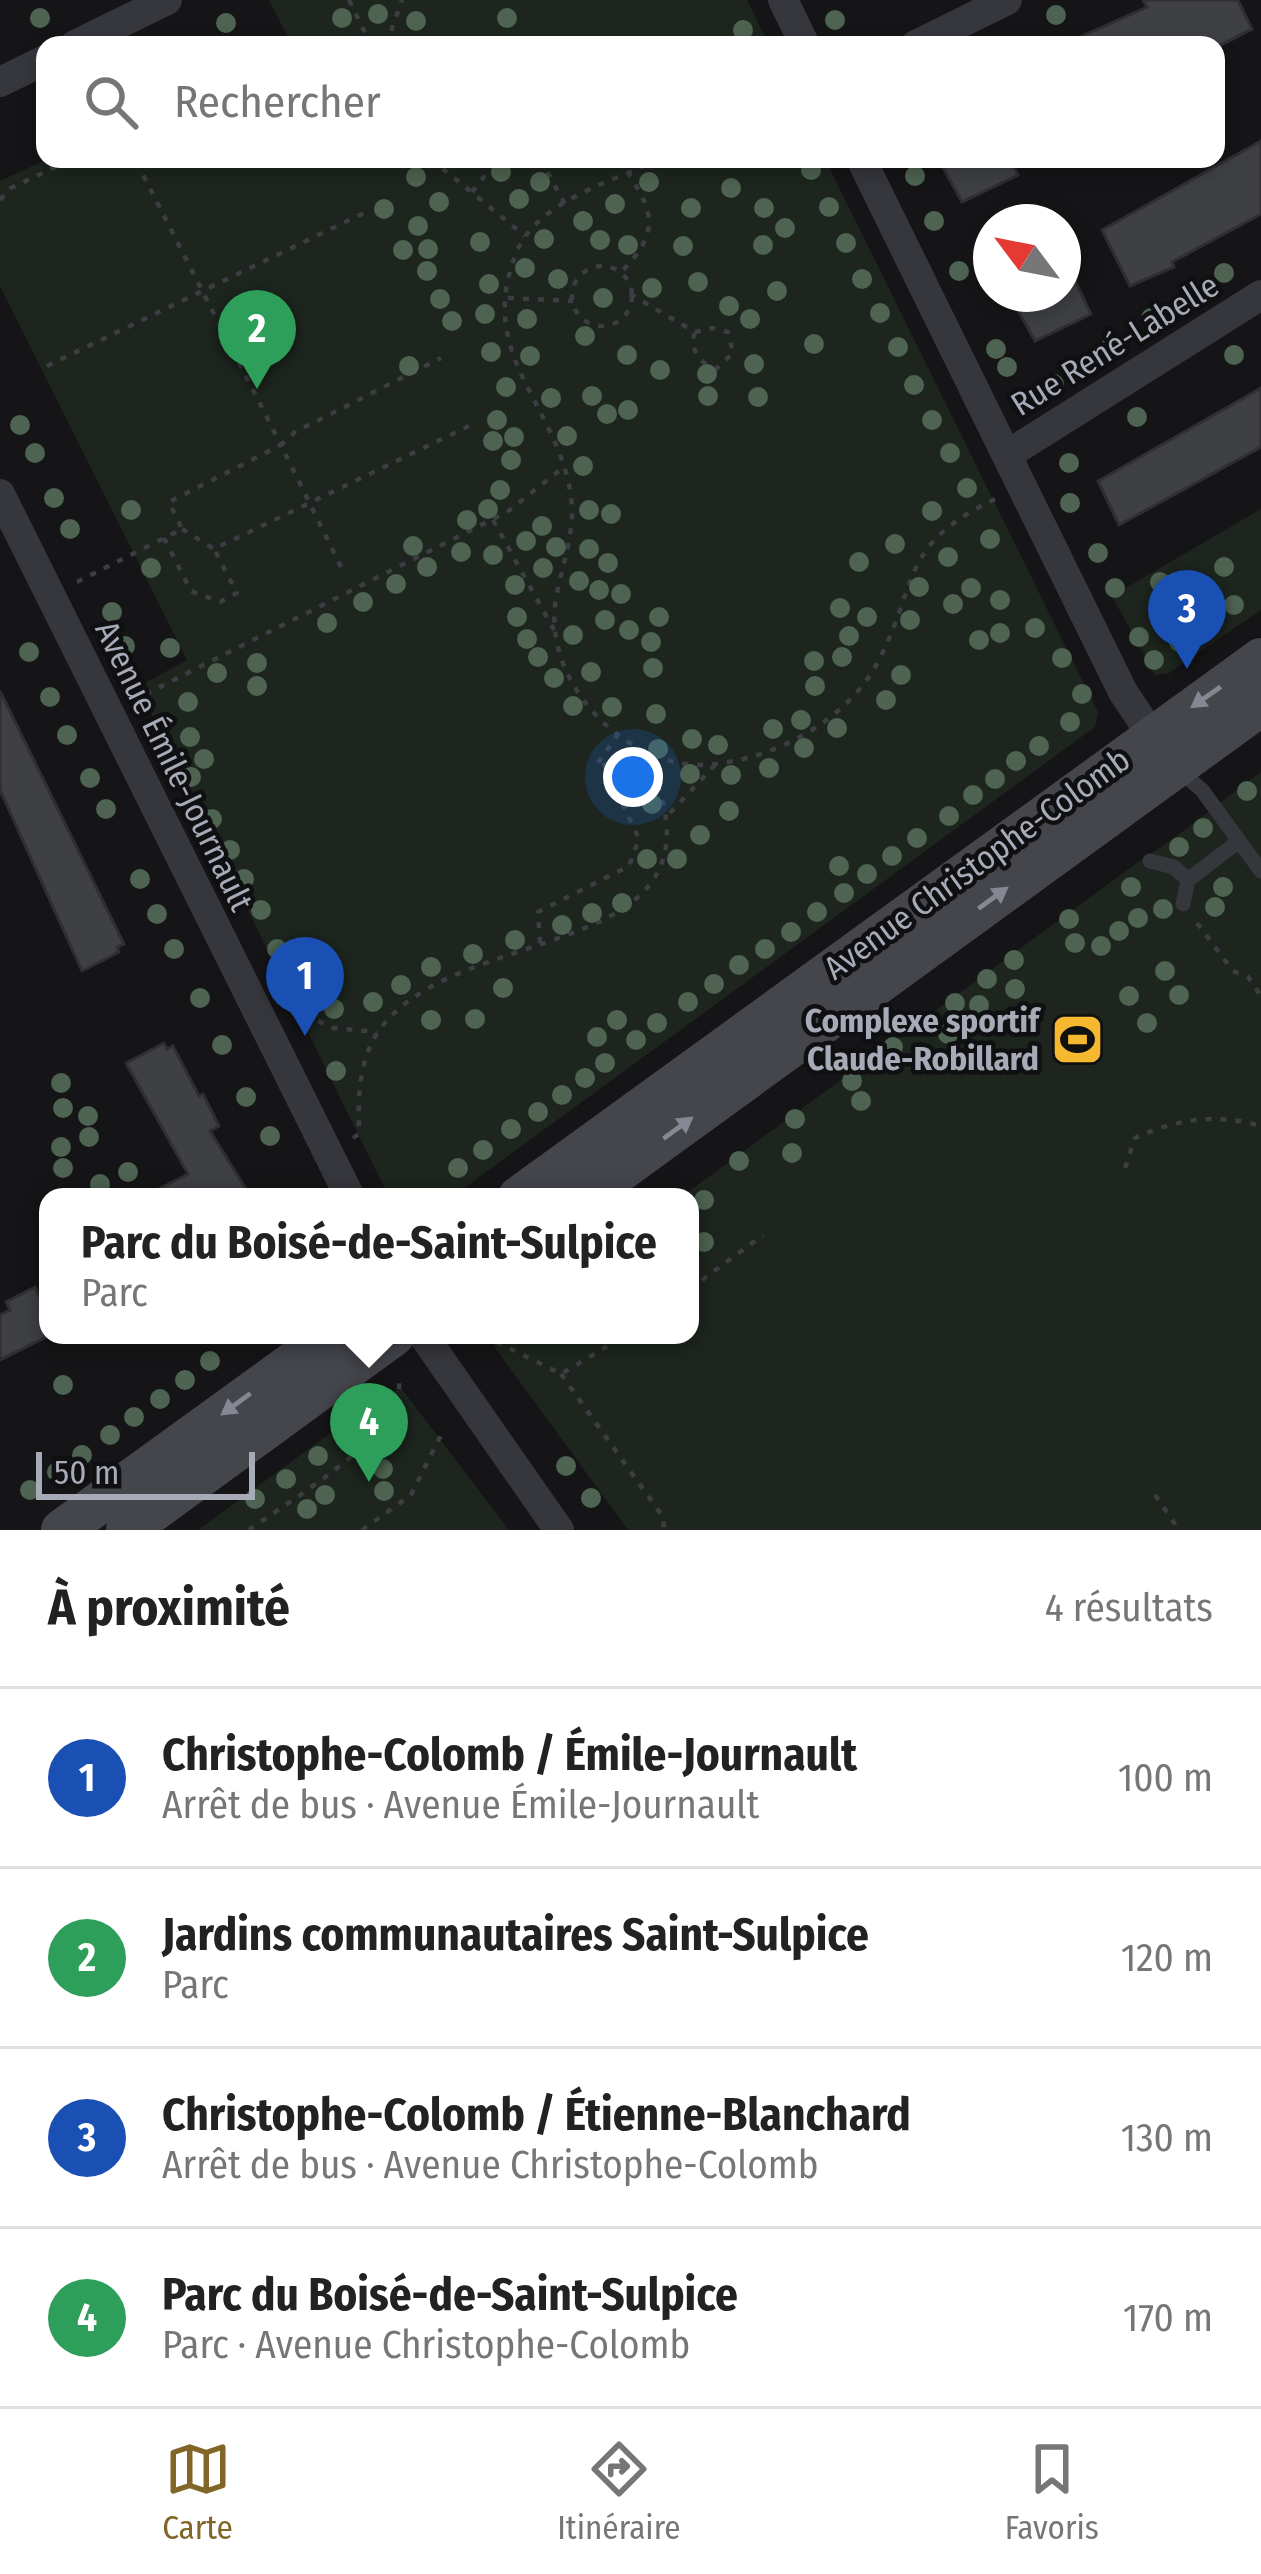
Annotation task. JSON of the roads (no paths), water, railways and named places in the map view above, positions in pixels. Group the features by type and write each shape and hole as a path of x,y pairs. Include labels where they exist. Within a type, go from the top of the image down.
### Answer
{"main road":[{"name":"Avenue Christophe-Colomb","path":"596,1188 1163,752 1261,658"},
{"name":"Avenue Christophe-Colomb","path":"532,1188 1163,752 1261,705"},
{"path":"62,1530 319,1344"},
{"path":"127,1530 382,1344"}],"street":[{"path":"93,36 167,0"},
{"path":"783,0 801,36"},
{"path":"934,36 1007,0"},
{"path":"0,82 36,64"},
{"path":"865,168 1124,692 1163,752"},
{"name":"Rue René-Labelle","path":"1007,455 1261,295"},
{"name":"Avenue Émile-Journault","path":"0,494 346,1188"},
{"path":"429,1344 560,1530"}],"lane":[{"path":"1163,752 1202,790 1261,871"},
{"path":"1183,904 1188,880 1239,841"},
{"path":"1150,861 1174,867 1188,880"}],"place":[{"name":"Jardins communautaires Saint-Sulpice","path":"257,389"},
{"name":"Christophe-Colomb / Étienne-Blanchard","path":"1187,669"},
{"name":"Christophe-Colomb / Émile-Journault","path":"305,1036"},
{"name":"Complexe sportif Claude-Robillard","path":"1078,1040"},
{"name":"Parc du Boisé-de-Saint-Sulpice","path":"369,1482"}]}
